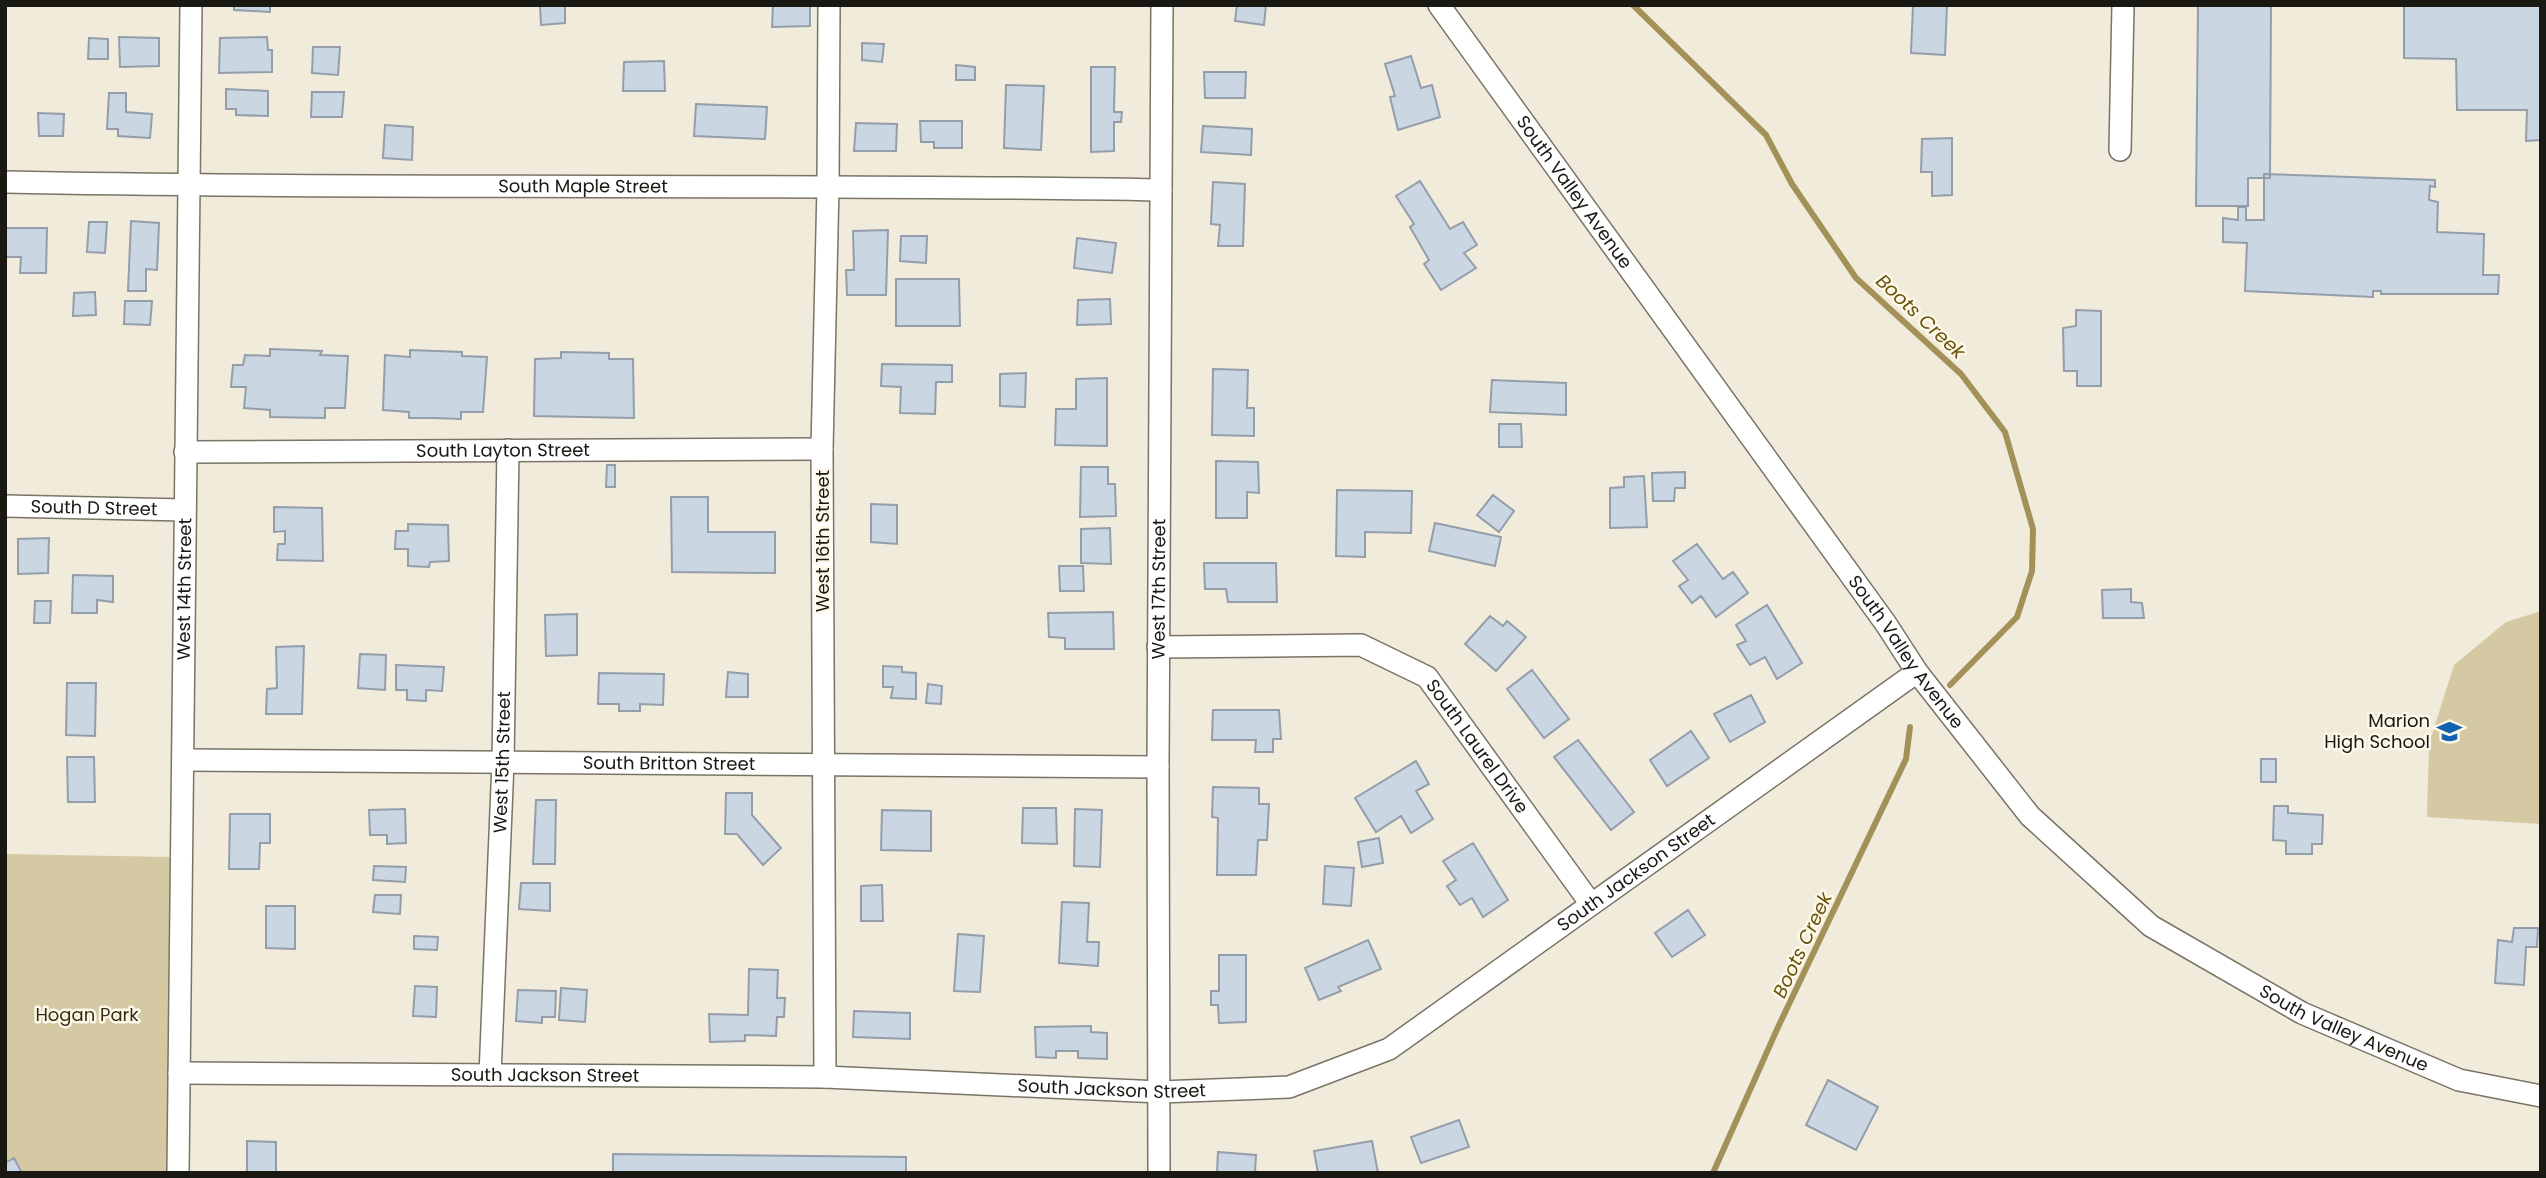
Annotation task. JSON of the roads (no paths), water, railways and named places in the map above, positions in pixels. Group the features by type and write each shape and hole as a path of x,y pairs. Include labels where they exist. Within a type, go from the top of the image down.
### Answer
{"street":[{"name":"West 14th Street","path":"178,1173 191,5"},
{"name":"West 16th Street","path":"825,1077 822,449 829,5"},
{"name":"West 17th Street","path":"1158,1173 1162,5"},
{"name":"South Valley Avenue","path":"1439,5 1886,624 1917,672 2030,816 2151,926 2302,1013 2459,1080 2541,1096"},
{"path":"2120,150 2123,5"},
{"name":"South Maple Street","path":"5,182 190,186 828,186 1161,190"},
{"name":"South Layton Street","path":"185,452 822,449"},
{"name":"West 15th Street","path":"490,1075 503,762 508,450"},
{"name":"South D Street","path":"5,506 184,510"},
{"name":"South Laurel Drive","path":"1158,647 1361,645 1427,677 1591,904"},
{"name":"South Jackson Street","path":"179,1073 825,1077 1160,1092 1289,1087 1389,1049 1917,672"},
{"name":"South Britton Street","path":"183,760 1158,767"}],"waterway":[{"name":"Boots Creek","path":"1633,5 1766,135 1792,184 1856,278 1961,374 2005,432 2033,529 2032,571 2017,617 1950,685"},
{"name":"Boots Creek","path":"1713,1173 1779,1025 1906,759 1910,727"}],"place":[{"name":"Marion High School","path":"2450,731"}],"park label":[{"name":"Hogan Park","path":"87,1015"}]}
